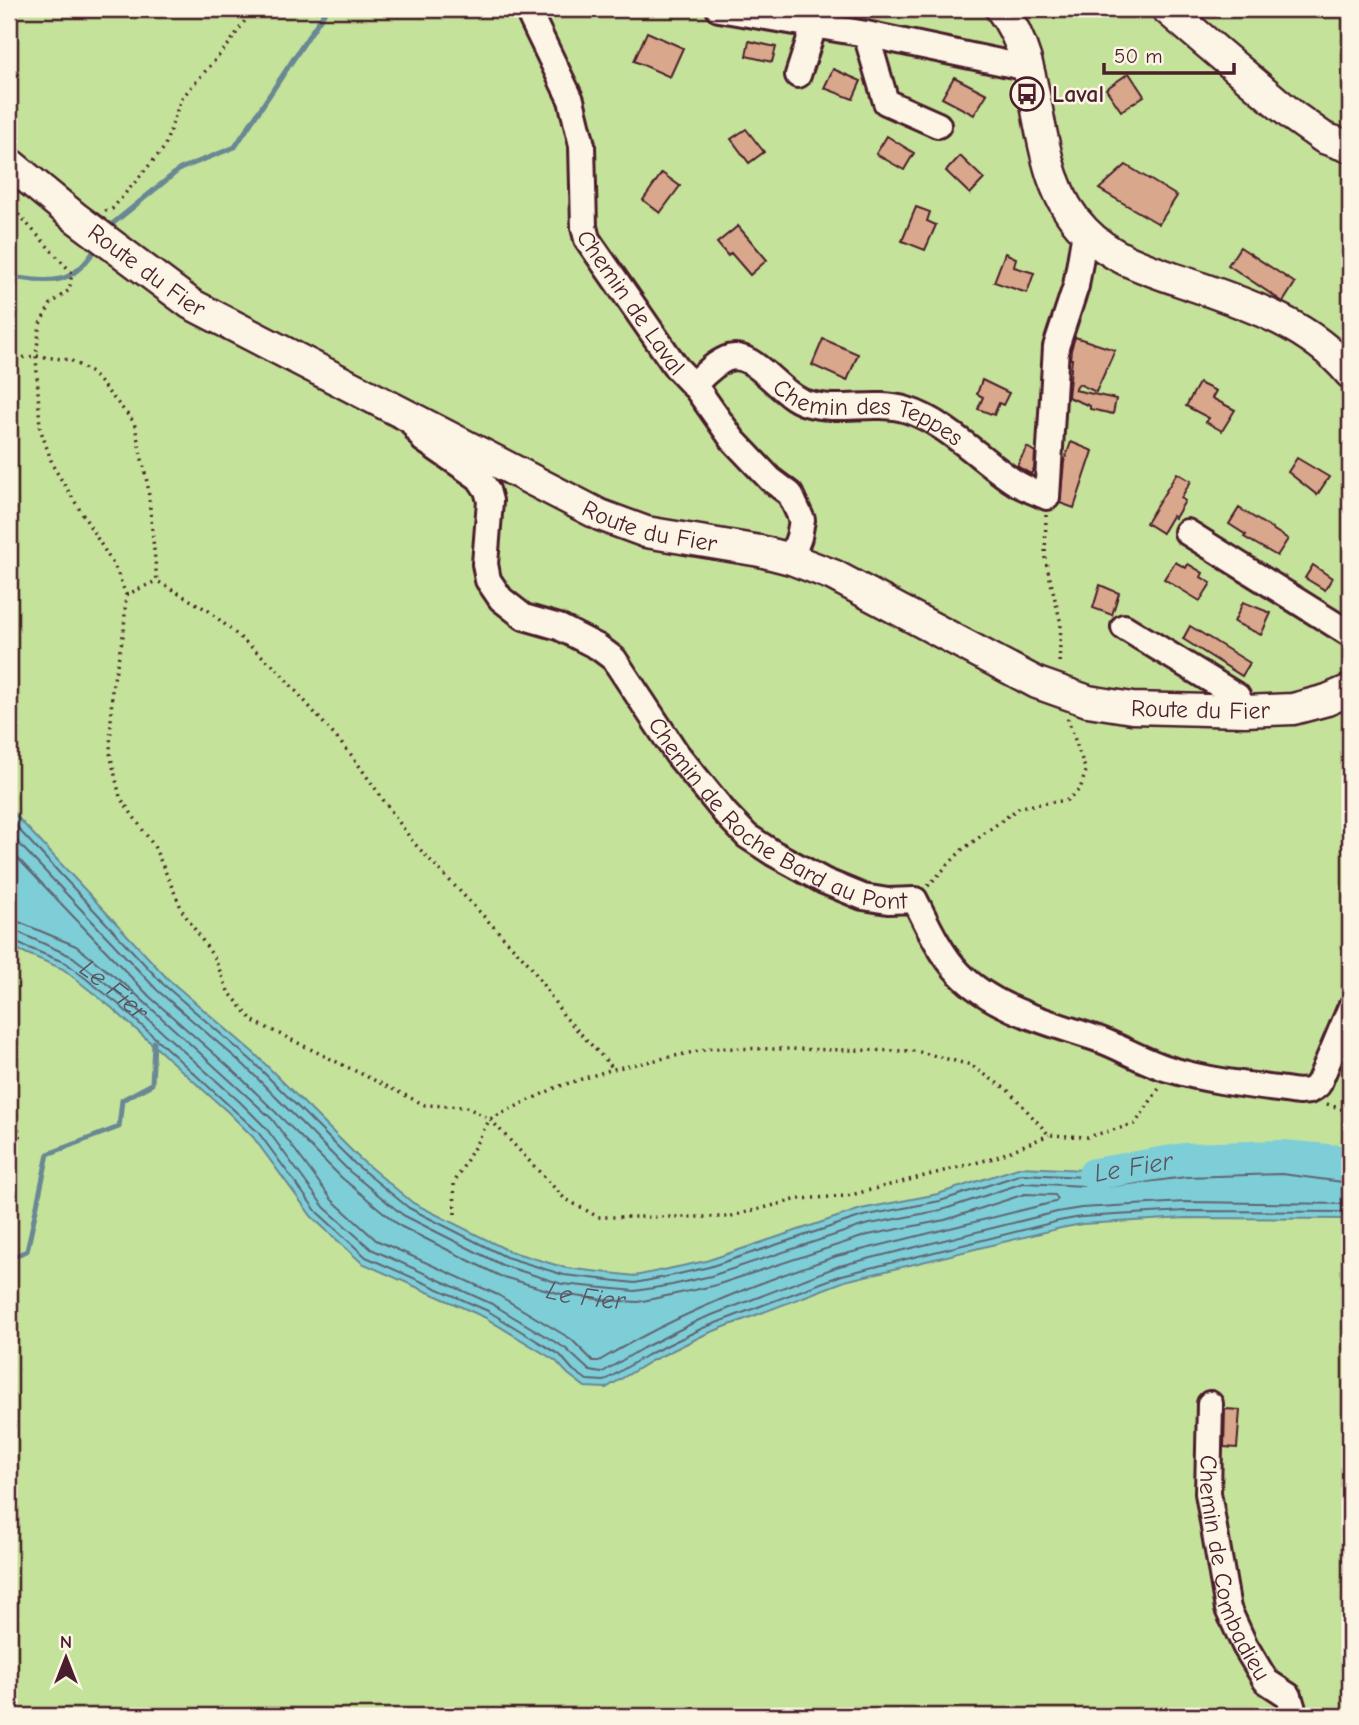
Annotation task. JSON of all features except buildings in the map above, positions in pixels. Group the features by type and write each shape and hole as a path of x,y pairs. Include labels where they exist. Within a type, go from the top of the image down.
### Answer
{"main road":[{"path":"1001,9 1016,32 1028,68 1052,172 1060,194 1085,232 1130,263 1283,320 1329,349 1350,373"},
{"path":"1167,9 1293,116 1324,138 1350,148"},
{"name":"Route du Fier","path":"9,163 76,218 191,304 600,515 646,532 760,551 833,575 1037,683 1088,701 1132,708 1245,711 1293,709 1327,700 1350,690"}],"street":[{"name":"Chemin de Laval","path":"531,9 531,17 571,100 582,145 584,227 587,239 676,367 693,385 733,440 770,479 790,494 802,520 791,559"},
{"path":"719,9 866,34 1028,68"},
{"path":"798,75 814,26"},
{"path":"866,34 886,102 938,125"},
{"path":"1047,497 1056,347 1076,286 1085,232"},
{"name":"Chemin des Teppes","path":"693,385 719,363 730,357 741,357 755,362 771,380 805,403 834,406 882,404 910,410 939,426 1015,483 1047,497"},
{"name":"Chemin de Roche Bard au Pont","path":"407,415 424,440 479,478 487,490 490,501 485,564 488,580 501,599 524,617 559,627 614,659 677,754 724,813 747,836 824,881 863,897 888,901 915,900 947,958 960,974 993,999 1039,1020 1102,1040 1171,1070 1299,1093 1318,1085 1350,1009"},
{"path":"1187,532 1350,634"},
{"path":"1124,627 1237,696 1245,711"},
{"name":"Chemin de Combadieu","path":"1210,1404 1208,1493 1228,1609 1245,1646 1266,1681 1289,1696 1295,1716"}],"path":[{"path":"76,218 112,209 164,148 181,99 229,44 253,9"},
{"path":"9,204 72,273 69,290 51,304 40,324 36,356 40,428 53,466 116,569 126,595 124,631 111,689 110,753 120,797 154,846 183,912 215,958 228,991 253,1021 425,1105 466,1107 490,1119 564,1198 597,1217 728,1217 798,1199 847,1196 994,1158 1049,1135 1087,1137 1135,1124 1171,1070"},
{"path":"9,359 36,356 69,360 92,373 134,422 148,487 157,581"},
{"path":"915,900 962,850 1020,807 1067,800 1080,789 1086,771 1058,692 1061,624 1045,558 1047,497"},
{"path":"126,595 157,581"},
{"path":"157,581 209,611 276,668 353,757 413,842 529,964 564,1016 613,1069"},
{"path":"455,1214 454,1183 490,1119 557,1087 613,1069 713,1048 916,1051 971,1065 1010,1092 1049,1135"},
{"path":"9,1059 20,1141 9,1134"}],"green space":[{"path":"9,9 1350,9 1350,1716 9,1716"}],"water":[{"path":"9,808 168,979 255,1054 360,1159 413,1203 509,1251 566,1268 635,1276 706,1261 861,1209 938,1194 1021,1167 1106,1171 1184,1161 1283,1158 1350,1168 1350,1219 1186,1218 1082,1224 1061,1228 845,1281 706,1334 651,1361 606,1388 585,1387 556,1361 484,1317 362,1263 312,1217 253,1137 229,1113 112,1008 63,969 9,946"}],"waterway":[{"path":"111,225 180,169 235,147 326,10"},
{"path":"9,277 57,280 76,272 94,251"},
{"path":"9,1258 27,1251 48,1154 119,1127 122,1100 152,1084 154,1042"},
{"name":"Le Fier","path":"1094,1174 1184,1159 1283,1156 1350,1162"}],"place":[{"name":"Laval","path":"1027,94"}]}
